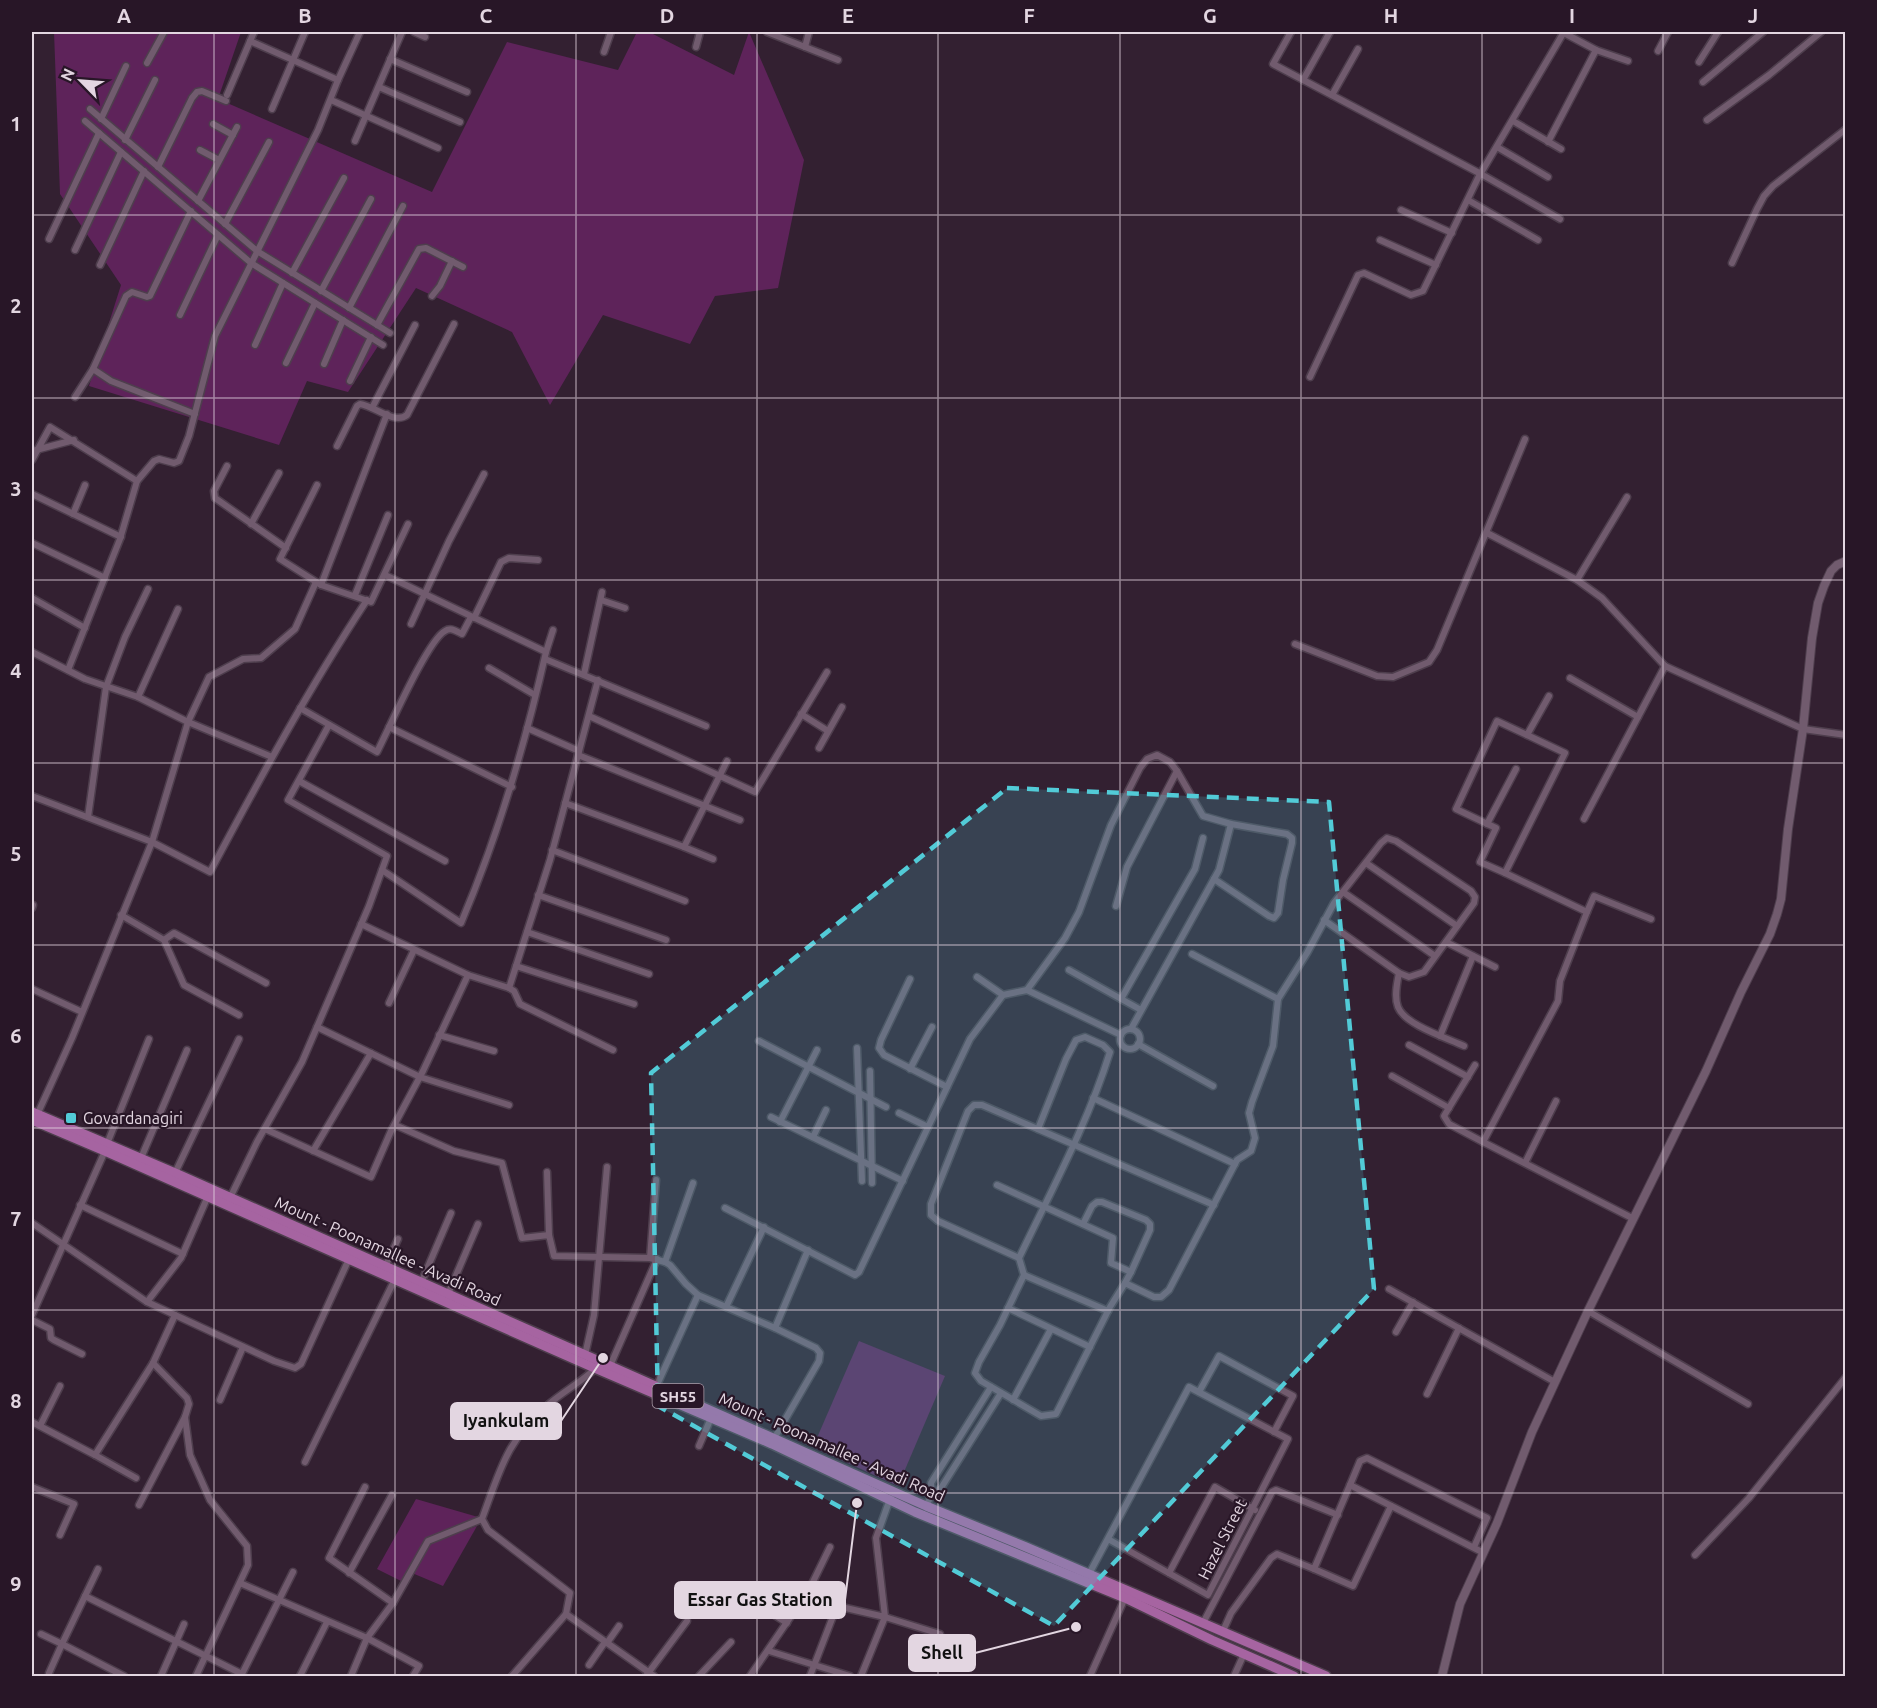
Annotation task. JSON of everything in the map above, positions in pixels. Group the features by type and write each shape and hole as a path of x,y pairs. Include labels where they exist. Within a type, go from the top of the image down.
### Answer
{"main road":[{"name":"Mount - Poonamallee - Avadi Road","path":"34,1117 106,1147 208,1196 228,1201 448,1294 585,1355 598,1365 610,1366 775,1437 891,1495 926,1506 1089,1574 1326,1677"},
{"name":"Mount - Poonamallee - Avadi Road","path":"106,1147 141,1158 175,1173 349,1259 598,1365 711,1418 1125,1598 1294,1677"}],"street":[{"path":"147,63 164,32"},
{"path":"272,109 306,32"},
{"path":"68,670 121,537 137,481 154,460 174,463 179,461 189,436 215,336 318,130 360,32"},
{"path":"355,141 402,32"},
{"path":"414,32 425,37"},
{"path":"604,52 611,32"},
{"path":"696,46 700,32"},
{"path":"767,32 837,60"},
{"path":"805,46 809,32"},
{"path":"1291,32 1273,64 1481,174 1560,219"},
{"path":"1303,80 1330,32"},
{"path":"1310,377 1358,274 1364,273 1411,295 1423,291 1481,174 1564,32 1596,50 1628,61"},
{"path":"1658,51 1668,32"},
{"path":"1699,62 1718,32"},
{"path":"1703,82 1763,32"},
{"path":"1707,120 1769,75 1821,32"},
{"path":"158,167 197,92 202,91 227,98 251,35 294,61 338,80"},
{"path":"1332,95 1358,49"},
{"path":"1548,142 1596,50"},
{"path":"390,59 467,92"},
{"path":"101,119 126,66"},
{"path":"125,140 155,80"},
{"path":"379,87 460,122"},
{"path":"331,100 438,148"},
{"path":"90,110 257,251 390,333"},
{"path":"85,121 251,263 383,345"},
{"path":"1513,121 1562,149"},
{"path":"213,124 233,135"},
{"path":"198,201 237,127"},
{"path":"1732,264 1764,196 1773,186 1845,129"},
{"path":"50,239 99,133"},
{"path":"225,224 269,142"},
{"path":"1497,147 1548,177"},
{"path":"200,150 219,160"},
{"path":"75,250 121,152"},
{"path":"100,265 144,171"},
{"path":"292,273 344,178"},
{"path":"321,291 370,199"},
{"path":"1468,200 1538,240"},
{"path":"349,308 403,206"},
{"path":"201,220 207,208"},
{"path":"1401,210 1452,233"},
{"path":"75,397 93,369 126,296 132,292 150,296 191,211"},
{"path":"180,315 218,235"},
{"path":"1380,240 1436,265"},
{"path":"377,325 419,249 426,248 463,267"},
{"path":"432,296 440,286 452,261"},
{"path":"255,345 283,283"},
{"path":"286,363 315,303"},
{"path":"324,364 343,320"},
{"path":"337,446 357,406 364,404 396,418 408,415 454,324"},
{"path":"372,408 415,325"},
{"path":"350,381 370,337"},
{"path":"93,369 111,381 195,414"},
{"path":"168,404 170,395"},
{"path":"34,1117 82,1012 152,842 188,722 209,678 243,659 261,658 295,629 318,583 387,414"},
{"path":"32,460 50,427 137,481"},
{"path":"36,450 74,440"},
{"path":"1295,644 1377,676 1393,677 1429,662 1437,650 1525,440"},
{"path":"227,466 214,491 215,498 286,548"},
{"path":"251,524 279,473"},
{"path":"411,624 449,541 484,474"},
{"path":"317,484 280,560 318,583 371,602 408,524"},
{"path":"73,514 86,485"},
{"path":"32,494 121,537"},
{"path":"1577,580 1627,497"},
{"path":"355,595 388,515"},
{"path":"1487,533 1577,580 1602,598 1665,666 1803,729 1845,735"},
{"path":"32,543 105,578"},
{"path":"300,708 377,752 430,647 448,629 462,634 501,562 509,558 538,560"},
{"path":"1442,1677 1460,1604 1497,1523 1532,1432 1632,1218 1706,1071 1777,914 1781,899 1818,603 1831,571 1845,561"},
{"path":"385,574 584,675 706,726"},
{"path":"88,817 106,687 125,637 148,589"},
{"path":"584,675 602,592"},
{"path":"32,598 85,628"},
{"path":"32,796 152,842 210,872 300,708 367,600"},
{"path":"601,600 625,608"},
{"path":"138,697 178,609"},
{"path":"382,870 461,923 480,879 512,786 553,630"},
{"path":"32,652 106,687 138,697 188,722 272,757"},
{"path":"1584,819 1665,666"},
{"path":"489,668 536,695"},
{"path":"589,716 755,792 827,672"},
{"path":"1570,678 1638,717"},
{"path":"509,988 552,850 598,680"},
{"path":"1527,735 1549,696"},
{"path":"819,748 842,707"},
{"path":"801,714 828,731"},
{"path":"1505,873 1565,753 1497,721 1456,809 1496,828 1480,862 1587,912"},
{"path":"228,1201 302,1062 361,924 387,856 288,800 329,724"},
{"path":"389,727 512,786"},
{"path":"527,728 579,753 740,820"},
{"path":"1027,990 1065,938 1079,912 1111,825 1140,768 1147,759 1157,755 1170,762 1203,816 1231,824 1287,834 1292,838 1278,913 1274,918 1214,879"},
{"path":"684,846 727,761"},
{"path":"1487,824 1516,769"},
{"path":"1116,906 1127,867 1177,771"},
{"path":"299,781 446,861"},
{"path":"565,803 684,846 713,860"},
{"path":"1131,1029 1219,870 1231,824"},
{"path":"1121,999 1195,869 1203,838"},
{"path":"1125,1283 1154,1297 1161,1297 1169,1290 1235,1164 1251,1151 1255,1138 1249,1113 1273,1046 1278,999 1307,953 1324,920 1381,843 1388,838 1396,841 1471,891 1475,897 1474,903 1424,972 1408,977 1324,920"},
{"path":"552,850 685,901"},
{"path":"1366,863 1457,927"},
{"path":"1343,892 1435,956"},
{"path":"538,895 666,940"},
{"path":"1483,1142 1558,1001 1560,981 1594,896 1651,919"},
{"path":"121,915 164,940 184,985 239,1015"},
{"path":"361,924 468,975 509,988 514,991 520,1004 613,1050"},
{"path":"527,932 649,974"},
{"path":"164,940 174,933 266,983"},
{"path":"1446,942 1495,967"},
{"path":"389,1003 414,950"},
{"path":"1192,954 1278,999"},
{"path":"1440,1036 1473,956"},
{"path":"516,966 634,1004"},
{"path":"1069,970 1141,1010"},
{"path":"1399,973 1396,987 1398,1007 1409,1020 1464,1046"},
{"path":"265,1129 371,1177 468,975"},
{"path":"977,977 1003,995"},
{"path":"910,979 879,1048 884,1055 947,1087"},
{"path":"32,990 82,1012"},
{"path":"725,1208 855,1275 859,1272 970,1039 1003,995 1027,990 1121,1035"},
{"path":"317,1027 420,1077 509,1105"},
{"path":"910,1069 932,1027"},
{"path":"1131,1029 1139,1034 1138,1044 1133,1048 1127,1048 1120,1041 1121,1035 1125,1030 1131,1029"},
{"path":"439,1035 494,1051"},
{"path":"1038,1129 1066,1059 1077,1040 1085,1037 1103,1045 1110,1052 1093,1098 1074,1144 1019,1258 1024,1275 975,1373 981,1381 1041,1416 1056,1414 1108,1311 1131,1272 1150,1230 1150,1224 1146,1220 1102,1202 1096,1202 1092,1206 1083,1224"},
{"path":"32,1315 106,1147 149,1039"},
{"path":"175,1173 239,1039"},
{"path":"759,1041 886,1107"},
{"path":"1138,1044 1213,1086"},
{"path":"1409,1045 1468,1077"},
{"path":"857,1048 862,1181"},
{"path":"141,1158 187,1050"},
{"path":"780,1122 817,1050"},
{"path":"314,1151 371,1053"},
{"path":"1475,1065 1444,1116 1449,1124 1632,1218"},
{"path":"870,1071 872,1183"},
{"path":"1392,1076 1449,1108"},
{"path":"1093,1098 1235,1164"},
{"path":"1525,1163 1556,1101"},
{"path":"1019,1258 938,1221 931,1215 931,1204 968,1111 974,1105 982,1105 1214,1205"},
{"path":"813,1137 826,1110"},
{"path":"899,1113 928,1127"},
{"path":"771,1117 903,1181"},
{"path":"395,1125 454,1151 502,1163 522,1238 549,1235"},
{"path":"585,1355 594,1315 601,1256 607,1167"},
{"path":"547,1172 549,1235 554,1256 654,1258 665,1262 698,1295 816,1348 820,1353 819,1361 775,1437"},
{"path":"610,1366 654,1258 657,1180"},
{"path":"665,1262 693,1183"},
{"path":"997,1185 1113,1238 1111,1263 1131,1272"},
{"path":"147,1302 183,1254 208,1196"},
{"path":"81,1205 183,1254"},
{"path":"421,1283 451,1213"},
{"path":"32,1223 147,1302 243,1347 295,1368 301,1364 349,1259"},
{"path":"448,1294 478,1224"},
{"path":"726,1307 764,1227"},
{"path":"385,1267 398,1239"},
{"path":"775,1328 808,1250"},
{"path":"1024,1275 1108,1311"},
{"path":"305,1462 395,1279"},
{"path":"1389,1289 1555,1382"},
{"path":"656,1387 698,1295"},
{"path":"1396,1332 1413,1302"},
{"path":"1008,1308 1089,1347"},
{"path":"1588,1311 1748,1404"},
{"path":"95,1455 153,1363 174,1315"},
{"path":"32,1320 50,1329 51,1338 82,1354"},
{"path":"1427,1394 1460,1328"},
{"path":"1013,1400 1052,1329"},
{"path":"220,1400 243,1347"},
{"path":"1089,1574 1189,1387 1274,1432 1293,1396 1219,1356 1199,1392"},
{"path":"140,1505 186,1417 189,1404 187,1398 153,1363"},
{"path":"351,1677 367,1638 393,1603 428,1541 482,1519 506,1454 517,1435 549,1404 598,1365"},
{"path":"1695,1555 1749,1498 1845,1377"},
{"path":"40,1426 60,1386"},
{"path":"933,1494 931,1483 991,1387"},
{"path":"926,1506 933,1494 941,1488 1001,1393"},
{"path":"186,1417 190,1455 210,1500 247,1546 248,1565 196,1677"},
{"path":"699,1446 711,1418"},
{"path":"32,1422 136,1478"},
{"name":"Hazel Street","path":"1108,1539 1209,1595 1288,1439 1274,1432"},
{"path":"1314,1569 1360,1461 1367,1458 1497,1523"},
{"path":"1350,1485 1482,1552"},
{"path":"32,1487 74,1504 60,1534"},
{"path":"365,1487 328,1558 393,1603"},
{"path":"1169,1573 1215,1487 1254,1509"},
{"path":"1203,1623 1272,1492 1276,1491 1338,1515"},
{"path":"349,1573 392,1495"},
{"path":"861,1677 885,1617 876,1538 891,1495"},
{"path":"1223,1631 1231,1613 1271,1558 1277,1554 1353,1586 1391,1506"},
{"path":"1474,1547 1487,1518"},
{"path":"482,1519 488,1530 570,1593 566,1614 512,1677"},
{"path":"750,1677 809,1590 830,1546"},
{"path":"49,1674 98,1569"},
{"path":"85,1596 241,1675 293,1572"},
{"path":"240,1583 367,1638 419,1666 414,1677"},
{"path":"809,1590 837,1606 885,1617 940,1634"},
{"path":"1090,1677 1125,1598"},
{"path":"754,1602 787,1623"},
{"path":"810,1677 837,1606"},
{"path":"566,1614 650,1675 687,1621"},
{"path":"300,1677 327,1622"},
{"path":"161,1677 184,1624"},
{"path":"589,1665 619,1626"},
{"path":"41,1634 123,1677"},
{"path":"699,1677 731,1642"},
{"path":"769,1651 850,1677"},
{"path":"1234,1677 1245,1654"}],"highlighted area":[{"path":"1007,788 1329,802 1374,1289 1054,1626 658,1406 651,1073"}],"shaded area":[{"path":"54,32 241,32 218,99 432,192 507,42 618,70 637,32 649,32 734,75 749,32 804,160 778,288 715,296 690,344 603,315 550,405 512,332 416,288 348,392 307,381 279,445 89,386 121,285 60,194"},
{"path":"859,1341 945,1376 898,1486 813,1447"},
{"path":"416,1499 478,1517 425,1539 401,1581 377,1569"},
{"path":"477,1526 443,1586 412,1573 428,1546 435,1541"}],"place":[{"name":"Govardanagiri","path":"71,1118"},
{"name":"Iyankulam","path":"603,1358"},
{"name":"Essar Gas Station","path":"857,1503"},
{"name":"Shell","path":"1076,1627"}]}
